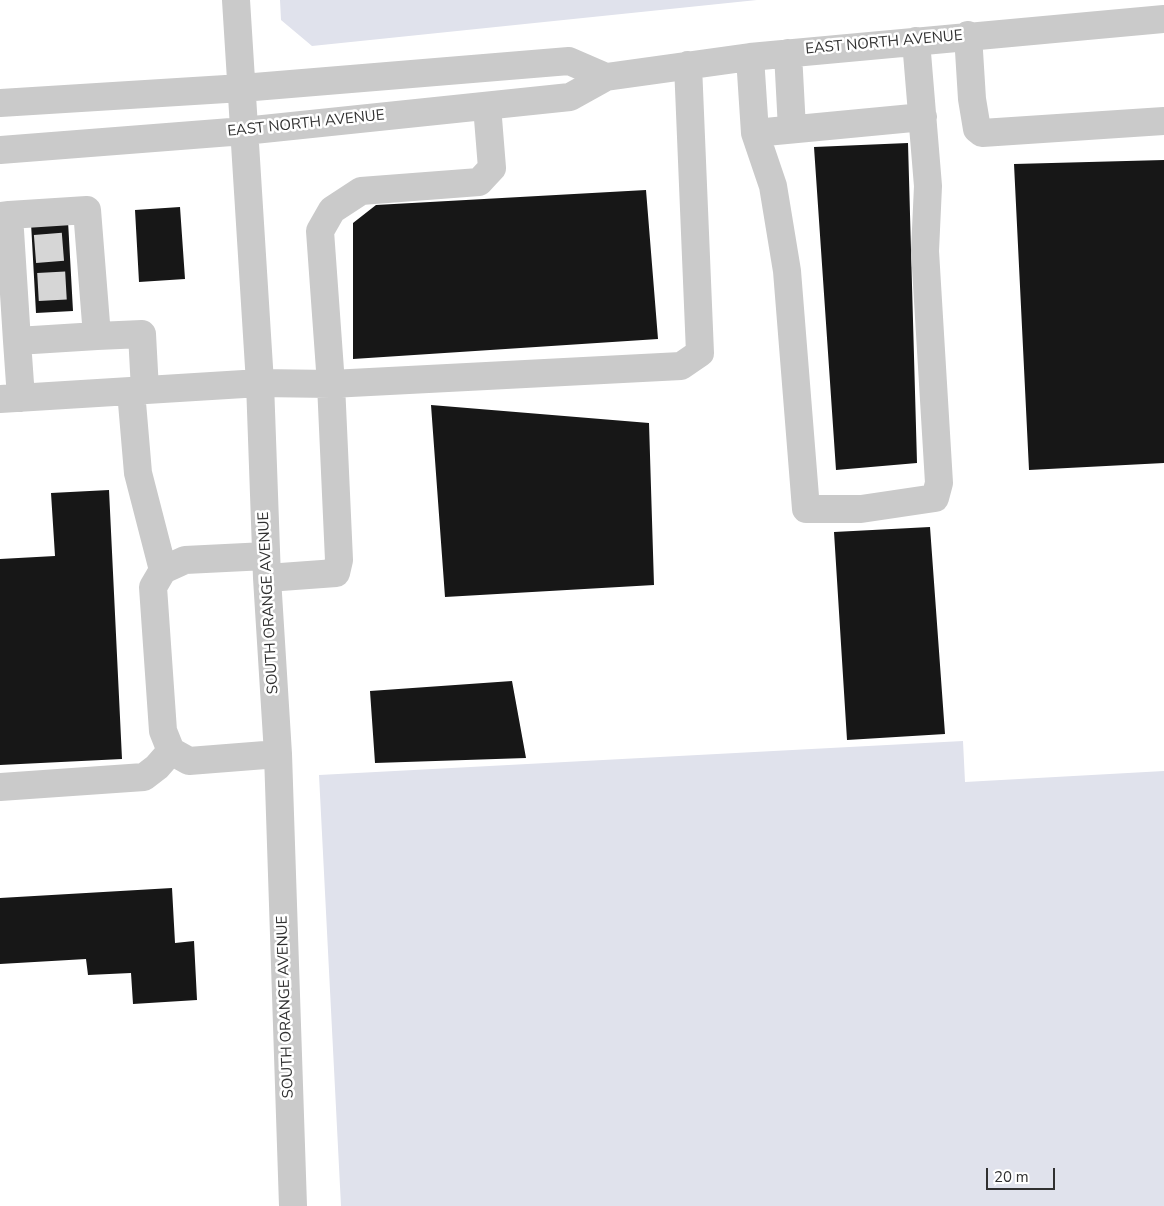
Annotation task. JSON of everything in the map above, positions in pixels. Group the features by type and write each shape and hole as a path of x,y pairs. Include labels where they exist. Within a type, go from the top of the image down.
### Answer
{"street":[{"name":"SOUTH ORANGE AVENUE","path":"236,0 260,383 266,567 278,754 293,1206"},
{"name":"EAST NORTH AVENUE","path":"0,150 244,131 570,97 606,77 688,65 788,52 1164,19"},
{"path":"968,36 972,99 977,129 982,133 1164,121"},
{"path":"750,57 755,133 773,186 788,271 806,509 861,509 935,498 939,483 925,251 928,186 916,41"},
{"path":"788,52 792,129"},
{"path":"0,102 242,88 569,61 606,77"},
{"path":"97,336 83,284 81,245 87,210 4,215 23,250 26,288 17,341 11,399 260,383 331,384 681,366 700,353 688,65"},
{"path":"278,754 189,761 171,751 163,731 153,587 163,570 186,560 336,574 339,560 331,384 320,231 332,210 361,191 478,182 492,168 487,106"},
{"path":"755,133 923,117"},
{"path":"17,341 142,334 138,391 138,473 163,570"},
{"path":"0,787 144,777 157,767 171,751"}],"shaded area":[{"path":"280,0 757,0 312,46 281,20"},
{"path":"963,741 965,782 1164,771 1164,1206 341,1206 319,775"}],"building":[{"path":"908,143 917,463 836,470 814,147"},
{"path":"1164,160 1164,463 1029,470 1014,164"},
{"path":"646,190 658,339 353,359 353,223 376,205"},
{"path":"180,207 185,279 139,282 135,210"},
{"path":"68,221 73,311 36,313 31,223"},
{"path":"431,405 649,423 654,585 445,597"},
{"path":"109,490 122,759 0,765 0,559 55,556 51,493"},
{"path":"930,527 945,734 847,740 834,532"},
{"path":"512,681 526,758 375,763 370,691"},
{"path":"172,888 175,943 194,941 197,1000 133,1004 131,973 88,975 86,959 0,964 0,898"}],"tunnel":[{"path":"35,249 73,246"},
{"path":"38,287 73,285"}]}
